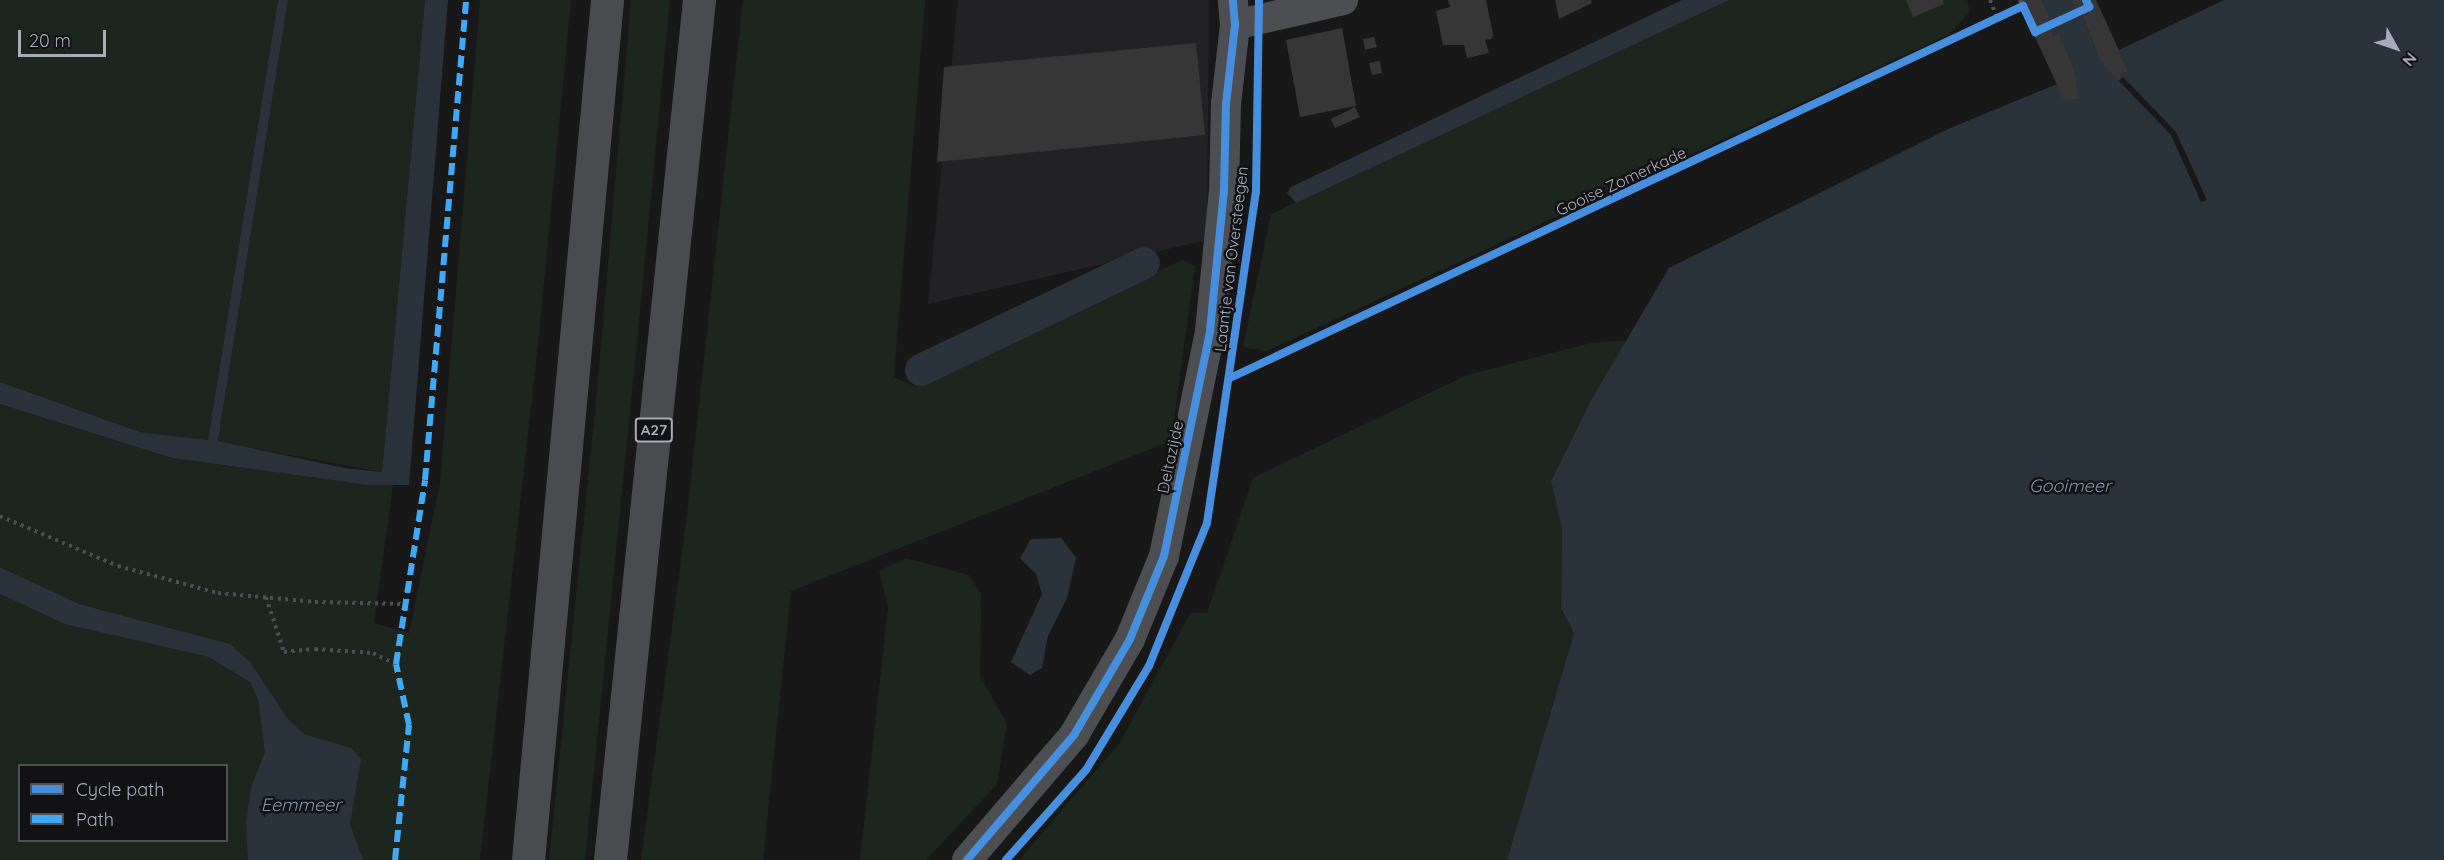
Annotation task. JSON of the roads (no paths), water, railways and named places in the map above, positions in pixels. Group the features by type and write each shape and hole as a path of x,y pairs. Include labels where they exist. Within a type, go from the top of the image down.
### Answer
{"highway":[{"path":"528,860 607,0"},
{"name":"A27","path":"610,860 699,0"}],"street":[{"path":"1234,12 1342,0"},
{"name":"Deltazijde","path":"967,860 1074,735 1130,639 1164,556 1210,331 1234,12"}],"water":[{"path":"278,0 288,0 218,441 345,468 382,472 425,0 448,0 409,485 368,485 172,458 0,404 0,382 140,432 208,440"},
{"path":"1682,0 1729,0 1296,203 1287,193 1291,187"},
{"name":"Gooimeer","path":"2042,0 2071,0 2076,11 2080,9 2100,61 2118,79 2128,70 2119,50 2224,0 2444,0 2444,860 1507,860 1574,633 1561,608 1562,530 1551,481 1590,402 1669,268 1948,129 2057,84 2078,99 2075,71 2059,35 2054,36 2048,24 2052,22"},
{"path":"1061,538 1076,558 1067,598 1048,636 1042,668 1030,675 1011,662 1042,594 1036,574 1020,558 1031,539"},
{"name":"Eemmeer","path":"0,567 79,604 230,644 250,662 288,719 304,734 351,748 361,759 350,824 363,860 248,860 246,822 251,787 265,752 258,699 250,682 209,657 65,624 0,594"}],"waterway":[{"path":"921,370 1144,263"}]}
